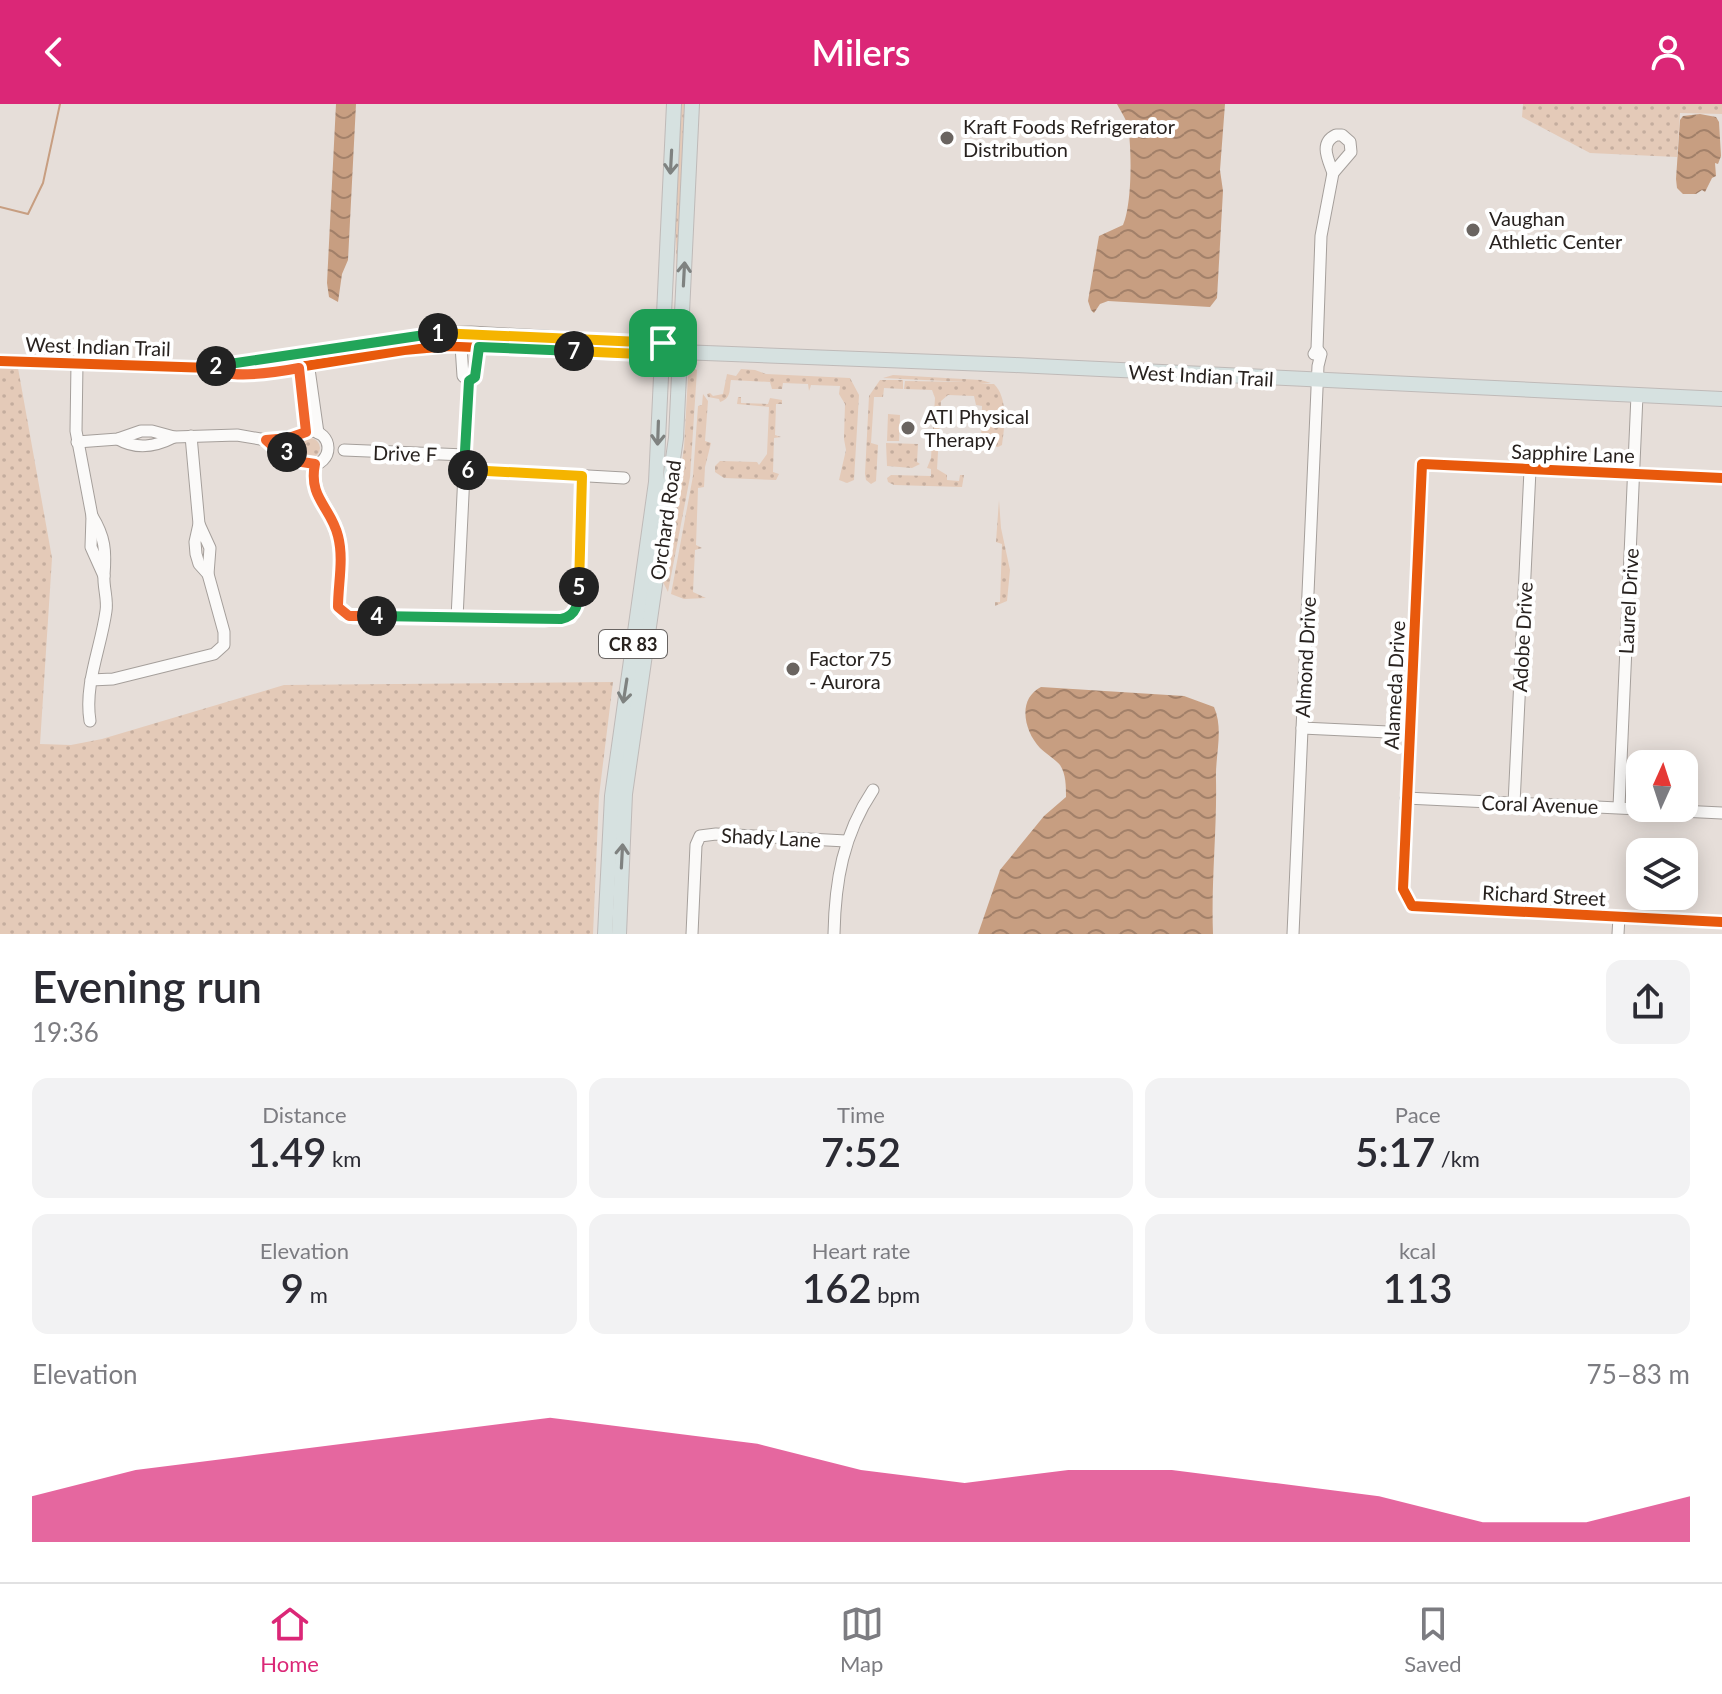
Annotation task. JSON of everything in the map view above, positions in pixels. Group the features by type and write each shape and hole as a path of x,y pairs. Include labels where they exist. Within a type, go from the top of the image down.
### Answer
{"main road":[{"name":"Orchard Road","path":"605,934 612,796 656,482 674,104"},
{"name":"Orchard Road","path":"619,934 625,794 671,478 692,104"},
{"name":"West Indian Trail","path":"662,349 1015,365 1318,373 1722,399"}],"street":[{"name":"Almond Drive","path":"1293,934 1321,354 1317,349 1321,236 1333,173"},
{"name":"West Indian Trail","path":"0,361 211,368 224,363 302,354 418,334 471,332 662,349"},
{"path":"471,332 479,347 475,377 469,381 463,376 461,346 471,332"},
{"name":"West Indian Trail","path":"211,368 217,372 238,373 304,367 404,350 461,346 564,351 662,349"},
{"path":"302,354 308,433"},
{"path":"77,363 77,442 92,516 91,547 104,576 106,611 87,702 90,721"},
{"path":"457,618 469,381"},
{"name":"Laurel Drive","path":"1619,807 1637,395"},
{"path":"77,442 118,439 141,431 174,437 237,435 266,440 308,433 326,440 326,455 315,464 313,476 317,497 339,539 340,611 353,617 566,619 574,613 578,603 582,476"},
{"path":"295,454 294,445 308,433"},
{"path":"91,680 113,679 214,654 224,645 224,632 208,574 210,548 199,524 191,436"},
{"path":"266,440 276,449 295,454 302,462 315,464"},
{"name":"Drive F","path":"344,450 465,455"},
{"name":"Sapphire Lane","path":"1422,464 1722,478"},
{"name":"Alameda Drive","path":"1412,906 1403,889 1422,464"},
{"path":"464,469 624,478"},
{"name":"Adobe Drive","path":"1514,804 1530,470"},
{"path":"1302,728 1410,733"},
{"path":"834,934 838,873 846,841 873,790"},
{"name":"Coral Avenue","path":"1406,798 1722,813"},
{"name":"Shady Lane","path":"692,934 696,845 700,836 716,834 846,841"},
{"name":"Richard Street","path":"1412,906 1722,922"},
{"path":"1618,934 1619,917"}],"shaded area":[{"path":"678,104 685,104 686,145 677,305 675,163"},
{"path":"1523,104 1722,104 1722,114 1680,113 1677,157 1590,153 1522,117"},
{"path":"0,367 18,368 52,558 40,744 71,745 102,739 284,685 613,682 599,796 593,934 0,934"},
{"path":"694,368 697,370 690,477 668,592 663,582 684,448 688,376"},
{"path":"741,369 766,374 850,378 859,395 854,480 847,483 839,480 846,450 845,404 839,394 840,386 811,385 809,391 808,384 783,383 782,389 772,389 770,382 731,380 729,393 724,400 720,402 708,397 710,393 713,396 723,394 727,374 736,376"},
{"path":"893,375 981,380 991,383 980,384 994,384 998,390 1002,397 1004,421 1002,445 998,447 974,445 981,443 982,406 976,405 974,396 948,395 941,401 937,469 947,475 947,480 959,481 960,475 964,475 962,487 894,485 888,482 887,478 891,475 931,476 931,469 927,468 931,458 935,398 932,390 904,389 905,381 966,382 883,378"},
{"path":"880,380 903,380 903,389 884,388 883,397 874,397 871,443 878,445 876,481 871,484 865,474 869,396"},
{"path":"703,394 708,401 705,441 711,443 704,487 698,488 696,545 702,548 695,550 693,592 706,598 684,599 671,594 693,476 698,406 702,405"},
{"path":"738,397 741,397 741,403 768,404 770,398 782,400 782,404 776,404 775,435 781,437 774,438 773,472 779,474 776,480 724,478 715,472 715,466 720,461 757,462 759,465 767,454 769,407 737,404"},
{"path":"888,414 900,415 899,441 887,441"},
{"path":"306,438 314,438 320,448 314,458 306,458 300,452 300,444"},
{"path":"886,443 918,444 917,462 920,464 912,468 887,466"},
{"path":"999,500 1010,570 1007,601 995,606 995,602 1000,602 1002,544 996,542"}],"water":[{"path":"336,104 356,104 348,260 342,274 338,302 329,297 327,283"},
{"path":"1117,104 1225,104 1217,298 1210,307 1108,301 1100,304 1094,313 1091,310 1088,301 1099,236 1123,225 1128,204 1128,127"},
{"path":"1700,114 1716,117 1719,122 1721,156 1718,164 1715,163 1716,176 1705,192 1683,194 1677,188 1676,179 1680,120 1683,116"},
{"path":"1041,687 1184,696 1214,707 1219,734 1213,934 978,934 1000,870 1044,816 1066,797 1062,769 1034,741 1027,724 1028,699"}],"waterway":[{"path":"0,207 28,214 43,183 60,104"}],"cycle path":[{"path":"0,361 211,368 217,372 261,373 404,350 449,346 662,355"},
{"path":"315,464 315,486 335,526 340,544 338,607 344,614 353,617 544,620 570,617 578,603 582,476"},
{"path":"1722,478 1422,464 1403,889 1412,906 1722,922"}],"place":[{"name":"Kraft Foods Refrigerator Distribution","path":"947,138"},
{"name":"Vaughan Athletic Center","path":"1473,230"},
{"name":"ATI Physical Therapy","path":"908,428"},
{"name":"Factor 75 - Aurora","path":"793,669"}],"route":[{"path":"471,332 663,343 662,355 479,347 475,377 469,381 464,469 582,476 578,603 566,619 353,617 344,614 338,607 339,539 317,497 313,476 315,464 308,465 295,454 276,449 266,440 289,438 306,432 299,368 238,373 217,372 211,368 224,363 268,360 432,333 471,332"}]}
